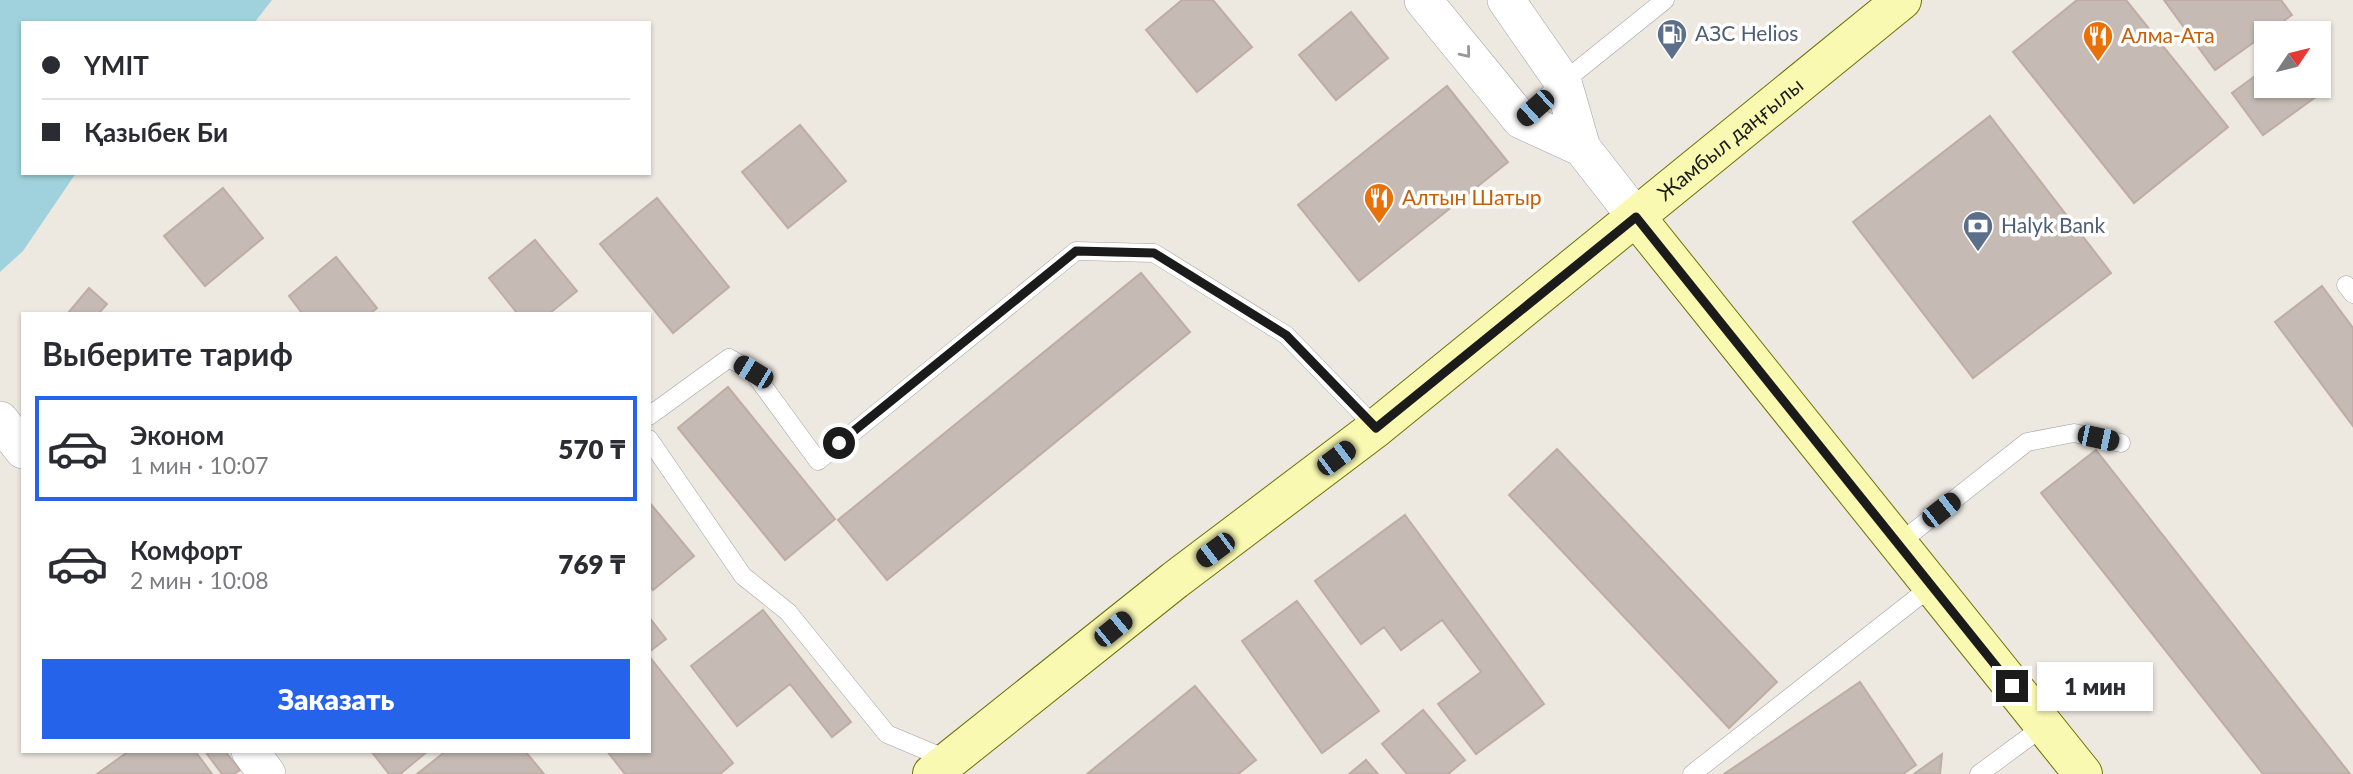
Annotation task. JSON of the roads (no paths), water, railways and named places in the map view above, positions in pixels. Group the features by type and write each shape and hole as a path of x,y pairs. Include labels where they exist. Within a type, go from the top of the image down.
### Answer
{"main road":[{"name":"Жамбыл даңғылы","path":"949,770 1175,580 1376,428 1902,0"},
{"path":"1636,217 2083,774"}],"street":[{"path":"1423,0 1521,120 1582,148"},
{"path":"1506,0 1563,82 1582,148 1636,217"},
{"path":"0,420 21,447"},
{"path":"251,753 267,774"}],"lane":[{"path":"1521,120 1563,82 1665,0"},
{"path":"651,415 729,358 753,372 818,461 1076,251 1154,253 1286,335 1376,428"},
{"path":"1898,544 2027,442 2074,433 2121,443"},
{"path":"651,442 743,576 788,612 887,734 949,770"},
{"path":"1692,774 1932,586"},
{"path":"1979,774 2044,726"}],"water":[{"path":"0,0 272,0 256,21 21,21 21,175 75,175 23,251 0,272"}],"place":[{"name":"АЗС Helios","path":"1672,61"},
{"name":"Алма-Ата","path":"2098,63"},
{"name":"Алтын Шатыр","path":"1379,225"},
{"name":"Halyk Bank","path":"1978,253"}]}
